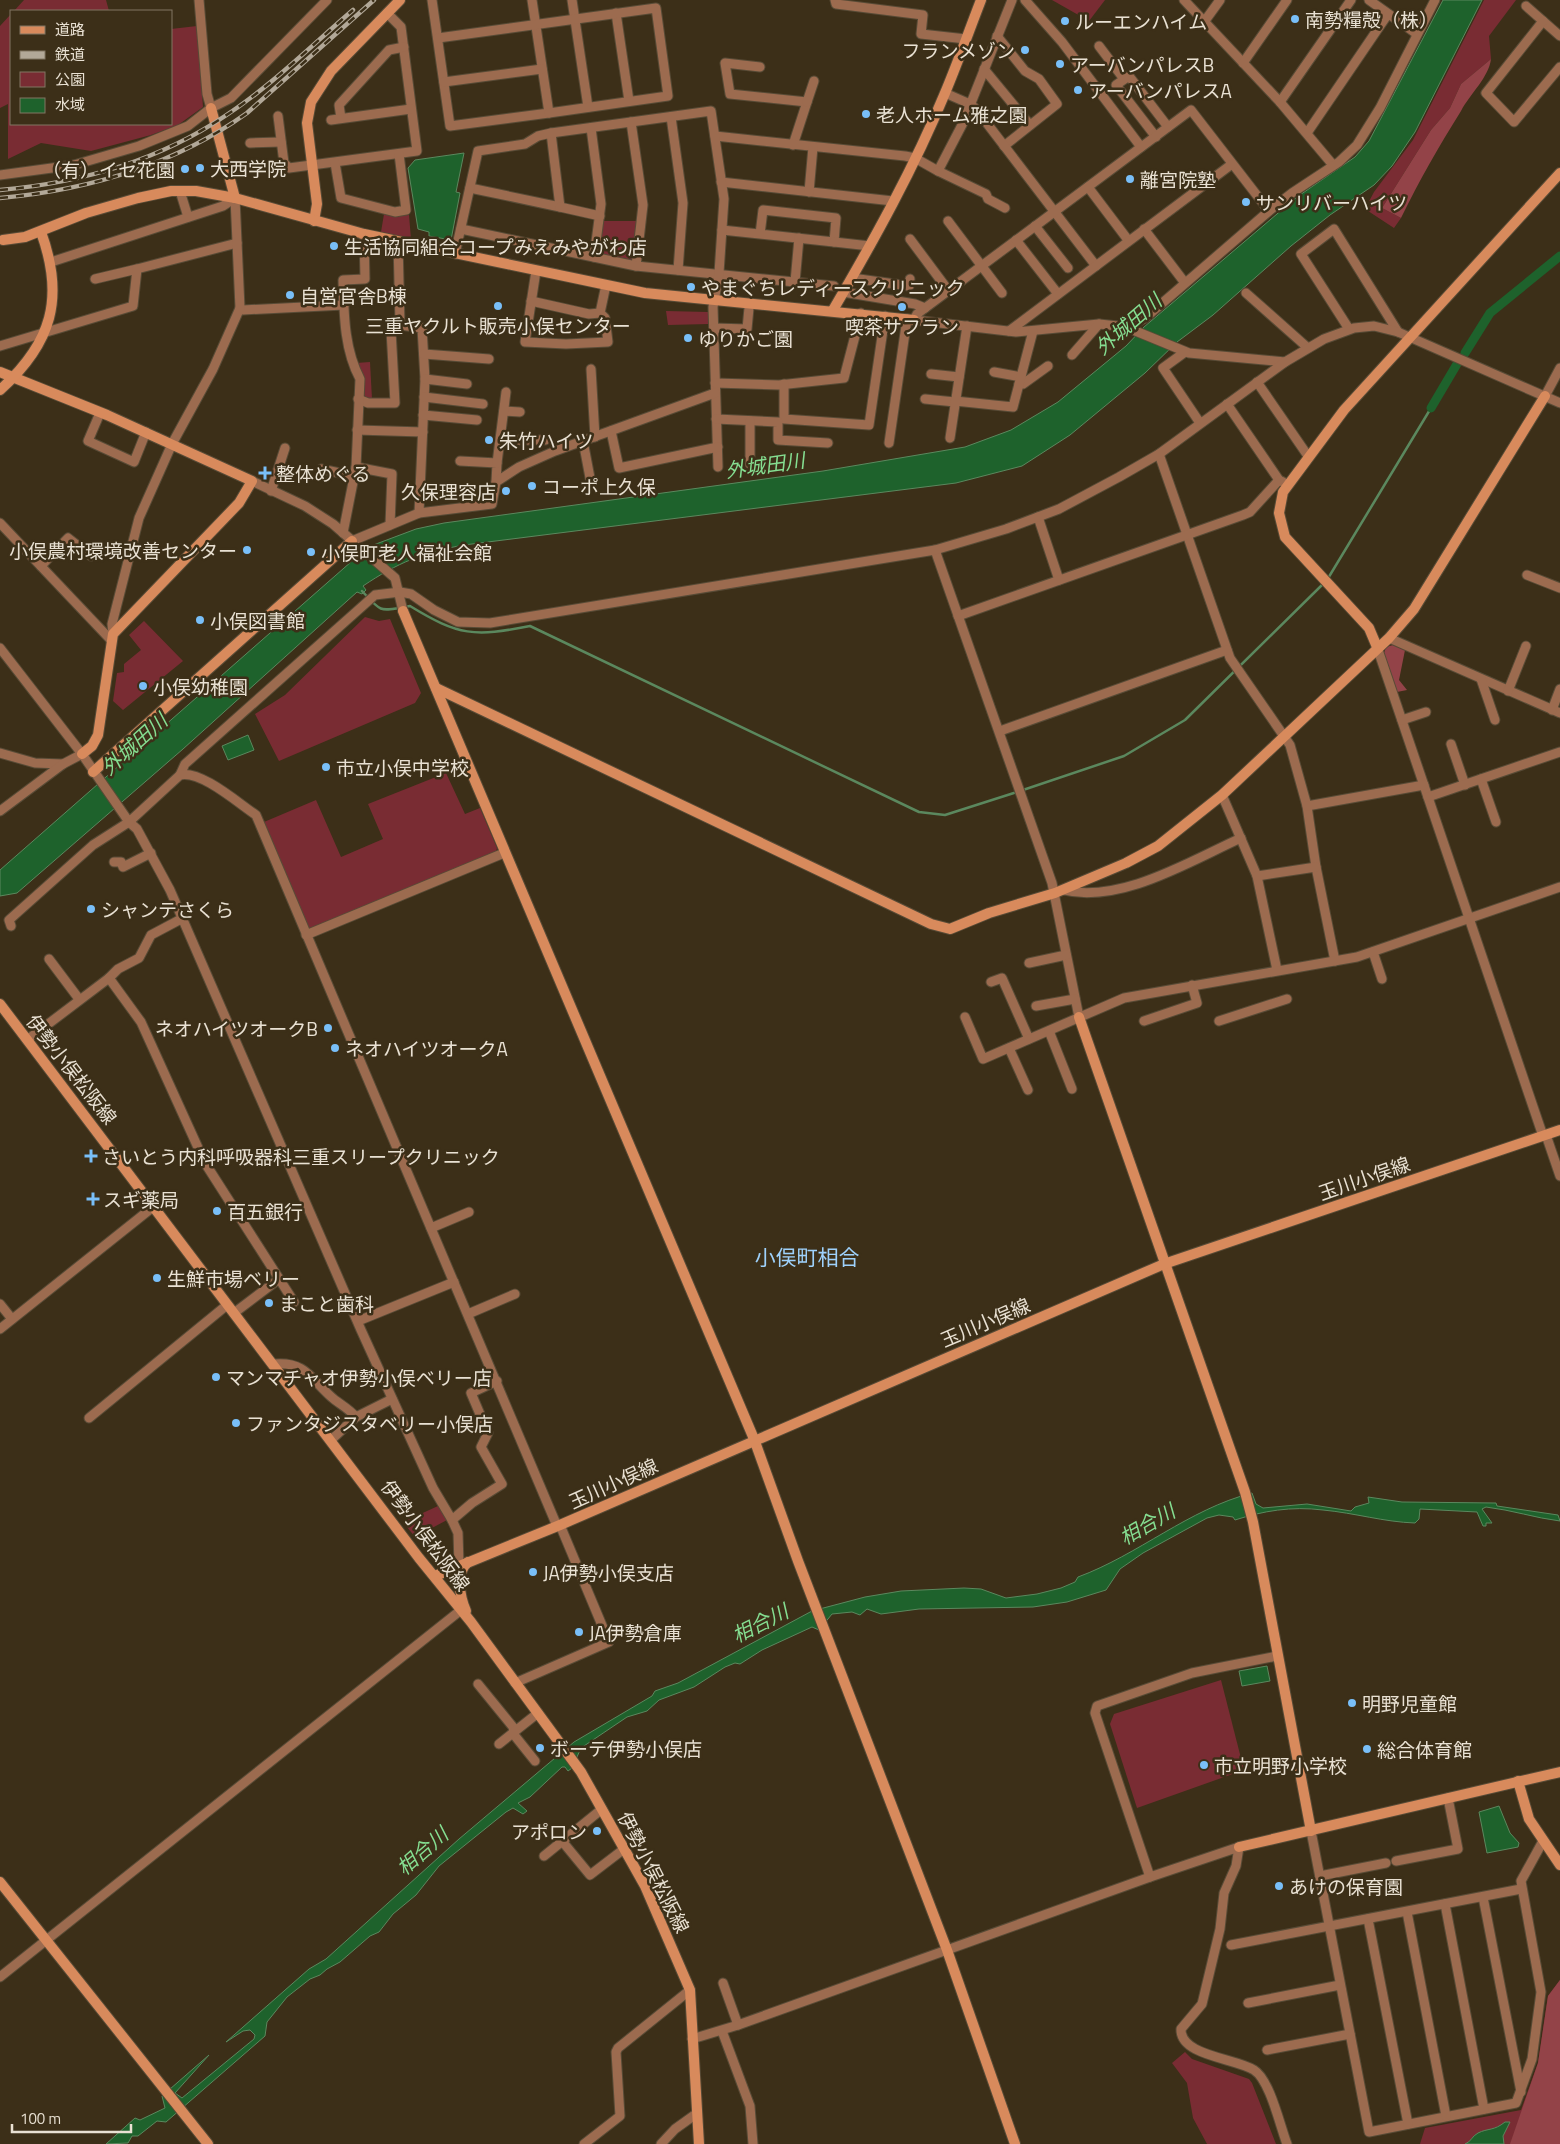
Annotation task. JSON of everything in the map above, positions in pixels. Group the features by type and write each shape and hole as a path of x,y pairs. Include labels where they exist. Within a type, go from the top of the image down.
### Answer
{"street":[{"path":"0,811 63,764 82,754 95,742 100,727 112,624 140,518 172,444 213,369 240,308 235,198 207,94 199,0"},
{"path":"0,175 74,165 139,146 188,126 211,108 231,98 328,0"},
{"path":"314,221 317,204 307,123 314,96 331,71 400,0"},
{"path":"432,0 450,126 668,96 656,8 438,38"},
{"path":"532,0 549,113"},
{"path":"572,0 588,107"},
{"path":"835,0 836,4 923,15 921,34 966,39"},
{"path":"833,310 870,246 915,158 945,93 981,0"},
{"path":"938,170 963,123 1012,0"},
{"path":"1025,0 1062,42 1141,147"},
{"path":"1184,0 1280,102 1333,165"},
{"path":"1204,22 1220,0"},
{"path":"1244,63 1287,0"},
{"path":"1280,102 1351,0"},
{"path":"1369,0 1417,34"},
{"path":"1130,329 1268,211 1346,157 1364,136 1434,0"},
{"path":"1526,6 1560,36"},
{"path":"278,116 284,163 288,168 417,152 401,27 387,13"},
{"path":"616,13 629,101"},
{"path":"1307,132 1388,14"},
{"path":"1544,21 1486,93 1514,122 1560,66"},
{"path":"997,36 1025,71 1038,79 1057,104 1004,146"},
{"path":"1099,46 1124,79"},
{"path":"341,118 339,106 389,50 404,47"},
{"path":"760,67 725,63 730,94 807,102"},
{"path":"444,82 542,69"},
{"path":"984,69 1030,125"},
{"path":"1156,137 1116,85 1129,76 1168,128"},
{"path":"793,145 814,81"},
{"path":"945,93 970,104 1096,266"},
{"path":"331,120 411,109"},
{"path":"889,443 911,319 1191,110 1268,211"},
{"path":"455,254 478,151 525,144 538,136 551,133 712,111 724,199 720,273 713,299 718,468"},
{"path":"671,117 683,203 678,270"},
{"path":"631,122 643,205 636,266"},
{"path":"591,128 601,204 594,257"},
{"path":"551,133 560,206"},
{"path":"715,136 915,158 986,194 988,199 1005,208"},
{"path":"250,143 281,142"},
{"path":"809,192 813,147"},
{"path":"335,163 341,198 395,212 406,210 399,154"},
{"path":"1009,331 1144,228 1232,164"},
{"path":"958,616 1250,512 1308,456 1344,410 1560,173"},
{"path":"722,182 893,201"},
{"path":"1088,187 1128,240"},
{"path":"470,188 600,216"},
{"path":"180,190 188,217"},
{"path":"1,241 41,232 105,207 162,192 180,190 235,198 364,234 645,293 833,310 1009,331 1033,331 1099,324 1130,329 1183,351 1285,362"},
{"path":"51,262 223,206 235,198"},
{"path":"760,234 763,210 836,218 834,242"},
{"path":"948,221 1002,293"},
{"path":"1035,226 1068,268"},
{"path":"461,228 636,266 834,286"},
{"path":"1144,228 1185,283"},
{"path":"1349,329 1301,254 1334,229 1398,332"},
{"path":"722,230 870,246"},
{"path":"0,390 29,360 45,331 54,293 51,262 41,232"},
{"path":"343,533 356,467 360,379 355,369 345,330 343,280 365,279 364,234"},
{"path":"795,282 799,238"},
{"path":"910,239 948,290"},
{"path":"1016,240 1058,294"},
{"path":"398,241 400,325"},
{"path":"96,279 237,243"},
{"path":"0,346 133,306 137,269"},
{"path":"531,301 590,314 600,313 606,318 608,342 566,344 525,342 531,301 536,271"},
{"path":"852,278 909,286 910,278"},
{"path":"600,313 606,285"},
{"path":"843,292 925,308"},
{"path":"1246,293 1308,348"},
{"path":"240,308 243,310 344,305"},
{"path":"714,328 747,330 749,308"},
{"path":"715,383 784,384 844,378 861,314"},
{"path":"784,384 784,419 869,425 885,316"},
{"path":"1072,355 1099,324"},
{"path":"358,399 368,403 396,403 391,330 400,325 422,328 425,379 419,514"},
{"path":"950,438 967,326"},
{"path":"11,926 8,920 86,850 131,817 180,775 185,764 369,599 400,592 411,594 434,610 458,622 490,624 935,550 981,537 1038,517 1072,502 1159,454 1285,362 1308,348 1349,329 1374,326 1410,336 1560,403"},
{"path":"924,399 1014,406 1033,331"},
{"path":"1183,351 1164,368 1200,423"},
{"path":"424,354 489,359"},
{"path":"994,372 1020,380 1023,384 1048,366"},
{"path":"591,368 595,437"},
{"path":"436,688 941,928 950,929 989,913 1059,891 1126,864 1151,850 1222,795 1377,647 1389,638 1414,609 1432,583 1560,368"},
{"path":"0,372 146,432 321,515 395,578 400,592 401,607 754,1439 816,1609 947,1950 1015,2144"},
{"path":"931,374 959,378"},
{"path":"425,379 467,384"},
{"path":"1257,382 1308,456"},
{"path":"94,774 354,542 419,514 492,504 506,392"},
{"path":"496,482 535,459 715,393"},
{"path":"424,397 483,404"},
{"path":"1226,404 1283,482 1279,502 1281,527 1292,546 1369,628 1544,1135 1560,1176"},
{"path":"504,411 520,412"},
{"path":"100,412 88,441 134,462 146,432"},
{"path":"423,415 477,420"},
{"path":"716,418 778,422 778,440 828,443"},
{"path":"750,421 750,464"},
{"path":"357,430 423,432"},
{"path":"611,431 619,468 718,447"},
{"path":"501,440 545,440"},
{"path":"583,441 591,483"},
{"path":"271,490 285,448"},
{"path":"1159,454 1227,650 1239,672 1290,745 1296,762 1335,961"},
{"path":"460,461 497,463"},
{"path":"356,467 392,474 390,525"},
{"path":"321,468 354,478"},
{"path":"111,637 239,503 252,481"},
{"path":"1038,517 1059,580"},
{"path":"0,524 111,637"},
{"path":"41,566 68,538 91,556"},
{"path":"935,550 1020,791 1059,891 1066,955 1080,1017 1164,1264 1245,1492 1253,1522 1369,2132 1516,2103 1532,2059 1537,2038 1541,1992 1521,1881 1543,1841"},
{"path":"1527,575 1560,588"},
{"path":"1389,638 1556,711 1560,690"},
{"path":"1508,691 1526,646"},
{"path":"0,648 82,754 94,774 131,817 151,853 183,918 392,1399 433,1488 452,1520 458,1538 459,1565"},
{"path":"1000,731 1227,650"},
{"path":"1481,679 1495,720"},
{"path":"1402,720 1426,712"},
{"path":"1450,744 1465,785"},
{"path":"1428,797 1560,752"},
{"path":"0,753 35,763 63,764"},
{"path":"180,775 188,773 203,779 256,815 609,1642 515,1683"},
{"path":"1481,779 1496,822"},
{"path":"1306,806 1424,785"},
{"path":"1222,795 1257,876 1277,970"},
{"path":"1059,891 1089,892 1149,881 1241,838"},
{"path":"114,862 120,862 123,868 151,853"},
{"path":"306,935 504,853"},
{"path":"1257,876 1316,867"},
{"path":"965,1017 983,1059 1124,998 1335,961 1373,952 1560,887"},
{"path":"27,1040 109,978 118,969 139,958 150,935 183,918"},
{"path":"1373,952 1382,979"},
{"path":"1029,963 1066,955"},
{"path":"49,960 79,1000"},
{"path":"109,978 141,1022 205,1163 294,1302"},
{"path":"991,982 1002,978 1029,1039"},
{"path":"1144,1022 1197,1003 1192,985"},
{"path":"1036,1006 1075,999"},
{"path":"1219,1022 1287,999"},
{"name":"伊勢小俣松阪線","path":"0,1004 230,1309 471,1622 581,1772 652,1902 690,1990 699,2144"},
{"path":"1049,1030 1072,1089"},
{"path":"1009,1048 1028,1090"},
{"name":"玉川小俣線","path":"435,1576 558,1526 754,1439 1164,1264 1560,1130"},
{"path":"0,1329 153,1207"},
{"path":"431,1228 469,1212"},
{"path":"89,1418 230,1309 279,1279"},
{"path":"358,1322 454,1282"},
{"path":"468,1314 515,1294"},
{"path":"0,1304 12,1319"},
{"path":"274,1364 288,1363 298,1366 316,1379 335,1400 348,1407 356,1417"},
{"path":"452,1520 502,1484 482,1447 488,1433 471,1393 497,1381"},
{"path":"331,1440 356,1417 392,1399"},
{"path":"471,1560 462,1569 460,1584 461,1598 471,1622"},
{"path":"0,1977 461,1610"},
{"path":"1150,1877 1094,1712 1097,1706 1192,1673 1277,1656"},
{"path":"478,1684 513,1727 513,1732 535,1761"},
{"path":"499,1744 538,1713"},
{"path":"692,2039 722,2031 1150,1877 1239,1847 1560,1772"},
{"path":"1518,1781 1529,1819 1560,1864"},
{"path":"1320,1876 1458,1849 1448,1798"},
{"path":"544,1856 602,1809"},
{"path":"562,1841 590,1874 624,1848"},
{"path":"1239,1847 1236,1866 1224,1893 1220,1929 1202,2004 1181,2029 1182,2039 1188,2046 1245,2066 1261,2076 1287,2144"},
{"path":"0,1882 159,2085 208,2144"},
{"path":"1231,1945 1407,1912 1521,1888"},
{"path":"1483,1896 1521,2092"},
{"path":"1445,1904 1484,2109"},
{"path":"1407,1912 1446,2116"},
{"path":"1368,1919 1408,2124"},
{"path":"723,1983 738,2025"},
{"path":"1248,2002 1340,1985"},
{"path":"584,2144 620,2116 616,2052 618,2048 690,1990"},
{"path":"722,2031 750,2106 753,2144"},
{"path":"1267,2050 1350,2034"},
{"path":"661,2144 675,2129 696,2114"}],"green space":[{"path":"24,0 106,0 109,10 15,10"},
{"path":"1052,0 1105,0 1089,21"},
{"path":"1484,0 1516,0 1489,36 1491,59 1461,84 1450,108 1431,130 1382,208 1401,218 1394,228 1365,209 1374,192 1413,140"},
{"path":"10,15 10,125 172,125 172,29 197,26 203,107 178,125 151,135 91,151 41,143 8,159 8,104 0,108 0,26"},
{"path":"384,214 394,216 409,215 411,239 381,232"},
{"path":"603,221 637,221 633,259 629,261 600,255 598,250"},
{"path":"666,311 708,312 709,324 668,325"},
{"path":"370,362 372,399 368,400 363,394 356,363"},
{"path":"365,617 379,621 390,619 421,693 415,703 279,761 255,714 285,695"},
{"path":"144,621 183,661 123,710 113,701 117,673 124,672 124,664 141,650 129,635"},
{"path":"446,773 465,814 480,808 497,848 496,852 310,931 264,822 316,800 341,857 383,839 368,804"},
{"path":"438,1506 447,1520 415,1537 403,1522"},
{"path":"1221,1680 1244,1770 1137,1808 1110,1724 1114,1714"},
{"path":"1560,1980 1560,2144 1420,2144 1425,2128 1521,2110 1538,2063 1548,1996"},
{"path":"1185,2052 1192,2059 1249,2079 1276,2144 1207,2144 1193,2118 1187,2083 1172,2063"}],"shaded area":[{"path":"1491,59 1487,72 1437,150 1401,218 1382,208 1431,130 1450,108 1461,84"},
{"path":"1393,645 1405,650 1399,680 1407,690 1397,692 1384,653 1386,647"},
{"path":"1560,1980 1560,2144 1510,2144 1538,2063 1548,1996"}],"water":[{"path":"1443,0 1482,0 1415,132 1392,166 1374,185 1330,215 1291,246 1213,315 1177,342 1145,373 1070,435 1022,466 956,483 464,545 423,555 399,565 363,586 366,590 362,594 357,592 183,749 17,893 0,896 0,870 368,547 416,529 444,523 823,471 965,447 1011,430 1058,402 1126,346 1144,327 1297,197 1355,157 1369,141"},
{"path":"464,153 456,192 460,193 451,240 429,236 429,232 418,229 408,168 415,160"},
{"path":"248,735 254,750 228,760 222,746"},
{"path":"1252,1493 1256,1504 1263,1508 1307,1504 1351,1511 1355,1507 1369,1503 1368,1497 1402,1502 1496,1503 1497,1506 1558,1515 1560,1521 1486,1507 1482,1509 1492,1523 1486,1523 1486,1526 1483,1526 1477,1512 1420,1509 1419,1519 1415,1523 1311,1509 1277,1510 1235,1520 1233,1517 1219,1515 1207,1518 1143,1553 1120,1569 1106,1590 1067,1602 1033,1607 919,1609 881,1614 867,1609 860,1615 852,1612 832,1614 819,1630 812,1627 762,1650 740,1664 735,1663 725,1667 694,1687 659,1700 647,1711 627,1717 581,1748 572,1768 568,1771 565,1767 562,1767 530,1797 518,1803 527,1811 523,1814 513,1808 506,1812 439,1866 416,1895 393,1914 379,1932 370,1936 340,1962 310,1979 287,1997 267,2022 265,2036 166,2122 157,2121 138,2136 132,2136 128,2143 106,2144 135,2118 140,2120 165,2108 162,2096 209,2055 175,2093 182,2098 254,2039 255,2035 250,2030 243,2031 226,2042 309,1969 326,1959 459,1839 574,1742 652,1696 655,1691 678,1683 812,1611 865,1597 901,1591 964,1588 981,1589 1006,1598 1037,1594 1061,1588 1075,1582 1078,1577 1122,1557 1207,1510 1229,1500"},
{"path":"1267,1666 1270,1681 1242,1686 1239,1671"},
{"path":"1499,1806 1510,1833 1519,1843 1518,1847 1487,1853 1479,1812"},
{"path":"1505,2122 1510,2122 1503,2136 1504,2144 1465,2144 1478,2133 1498,2127"}],"waterway":[{"path":"1465,353 1490,313 1560,256"},
{"path":"1431,408 1457,364"},
{"path":"1327,580 1431,408"},
{"path":"1023,790 1124,756 1185,720 1323,584"},
{"path":"362,591 374,604 382,609 387,610 410,606 442,623 467,631 495,632 530,626 919,812 945,815 1017,792"}],"railway":[{"path":"0,198 66,189 98,181 160,161 190,147 247,113 374,0"},
{"path":"0,190 30,187 88,175 117,167 173,146 199,132 242,104 275,79 353,10"}],"place":[{"name":"南勢糧殻（株）","path":"1295,19"},
{"name":"ルーエンハイム","path":"1065,21"},
{"name":"フランメゾン","path":"1025,50"},
{"name":"アーバンパレスB","path":"1060,64"},
{"name":"アーバンパレスA","path":"1078,90"},
{"name":"老人ホーム雅之園","path":"866,114"},
{"name":"大西学院","path":"200,168"},
{"name":"（有）イセ花園","path":"185,169"},
{"name":"離宮院塾","path":"1130,179"},
{"name":"サンリバーハイツ","path":"1246,202"},
{"name":"生活協同組合コープみえみやがわ店","path":"334,246"},
{"name":"やまぐちレディースクリニック","path":"691,287"},
{"name":"自営官舎B棟","path":"290,295"},
{"name":"三重ヤクルト販売小俣センター","path":"498,306"},
{"name":"喫茶サフラン","path":"902,307"},
{"name":"ゆりかご園","path":"688,338"},
{"name":"朱竹ハイツ","path":"489,440"},
{"name":"整体めぐる","path":"265,473"},
{"name":"コーポ上久保","path":"532,486"},
{"name":"久保理容店","path":"506,491"},
{"name":"小俣農村環境改善センター","path":"247,550"},
{"name":"小俣町老人福祉会館","path":"311,552"},
{"name":"小俣図書館","path":"200,620"},
{"name":"小俣幼稚園","path":"143,686"},
{"name":"市立小俣中学校","path":"326,767"},
{"name":"シャンテさくら","path":"91,909"},
{"name":"ネオハイツオークB","path":"328,1028"},
{"name":"ネオハイツオークA","path":"335,1048"},
{"name":"さいとう内科呼吸器科三重スリープクリニック","path":"91,1156"},
{"name":"スギ薬局","path":"93,1199"},
{"name":"百五銀行","path":"217,1211"},
{"name":"生鮮市場ベリー","path":"157,1278"},
{"name":"まこと歯科","path":"269,1303"},
{"name":"マンマチャオ伊勢小俣ベリー店","path":"216,1377"},
{"name":"ファンタジスタベリー小俣店","path":"236,1423"},
{"name":"JA伊勢小俣支店","path":"533,1572"},
{"name":"JA伊勢倉庫","path":"579,1632"},
{"name":"明野児童館","path":"1352,1703"},
{"name":"ボーテ伊勢小俣店","path":"540,1748"},
{"name":"総合体育館","path":"1367,1749"},
{"name":"市立明野小学校","path":"1204,1765"},
{"name":"アポロン","path":"597,1831"},
{"name":"あけの保育園","path":"1279,1886"}],"district":[{"name":"小俣町相合","path":"807,1257"}],"water label":[{"name":"外城田川","path":"1128,324"},
{"name":"外城田川","path":"765,465"},
{"name":"外城田川","path":"134,744"},
{"name":"相合川","path":"1147,1524"},
{"name":"相合川","path":"760,1623"},
{"name":"相合川","path":"422,1851"}]}
